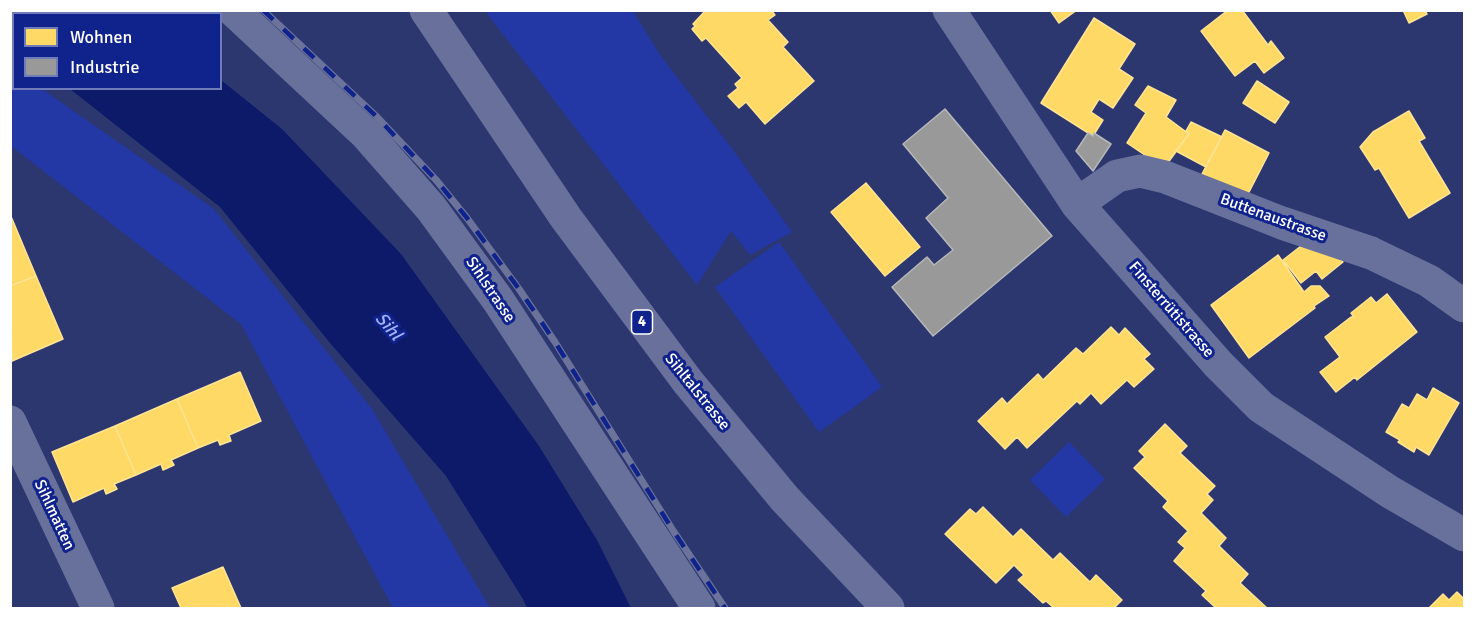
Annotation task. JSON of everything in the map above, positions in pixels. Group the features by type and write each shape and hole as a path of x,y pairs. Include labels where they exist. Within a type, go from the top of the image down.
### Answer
{"main road":[{"name":"Sihltalstrasse","path":"426,10 566,218 688,382 785,499 888,609"}],"street":[{"name":"Sihlstrasse","path":"233,10 367,135 431,208 498,300 699,609"},
{"name":"Finsterrütistrasse","path":"949,10 1077,204 1218,364 1261,407 1390,492 1464,535"},
{"name":"Buttenaustrasse","path":"1077,204 1117,177 1140,171 1166,177 1281,223 1371,253 1429,281 1464,306"},
{"name":"Sihlmatten","path":"10,422 98,609"}],"shaded area":[{"path":"485,11 633,11 660,55 792,232 750,255 731,231 697,285"},
{"path":"11,66 12,90 43,90 214,209 372,409 490,608 393,608 241,324 11,146"},
{"path":"779,242 882,387 819,432 715,287"},
{"path":"1069,442 1105,479 1066,517 1030,480"}],"water":[{"path":"133,10 136,12 12,12 12,42 11,11"},
{"name":"Sihl","path":"222,81 282,129 401,254 539,446 597,540 631,608 527,608 446,476 330,343 220,207 71,90 222,90"}],"building: Wohnen":[{"path":"706,10 771,10 775,15 768,20 788,42 783,47 814,81 765,124 746,102 739,108 728,96 738,88 735,84 742,78 706,38 702,41 692,29 695,26 693,24"},
{"path":"1050,10 1077,10 1059,23"},
{"path":"1228,10 1242,10 1268,45 1271,41 1284,58 1264,73 1255,61 1235,76 1201,31"},
{"path":"1403,10 1425,10 1427,14 1409,23"},
{"path":"1094,18 1135,44 1119,69 1133,78 1113,108 1099,99 1091,112 1103,120 1093,136 1041,103"},
{"path":"1257,81 1289,102 1275,123 1243,103"},
{"path":"1148,86 1176,100 1166,117 1189,134 1164,168 1127,143 1146,113 1135,105"},
{"path":"1409,111 1425,138 1419,141 1450,193 1409,218 1379,168 1375,170 1360,147 1373,132"},
{"path":"1191,122 1222,137 1206,167 1176,151 1189,134 1186,131"},
{"path":"1225,130 1269,153 1246,198 1202,174"},
{"path":"866,183 920,247 885,276 831,212"},
{"path":"10,214 36,276 10,286"},
{"path":"1310,239 1329,244 1343,262 1322,279 1316,271 1301,283 1283,260"},
{"path":"1278,255 1304,292 1311,286 1320,286 1329,296 1249,358 1211,305"},
{"path":"36,276 63,339 12,361 10,286"},
{"path":"1387,294 1417,332 1357,380 1355,377 1336,392 1320,372 1340,357 1325,337 1354,317 1351,313 1371,297 1376,303"},
{"path":"1111,327 1119,335 1125,328 1150,354 1144,359 1154,369 1134,387 1127,380 1101,404 1091,393 1080,404 1077,401 1027,448 1017,437 1005,449 978,421 1002,398 1007,404 1038,374 1043,380 1076,348 1083,354"},
{"path":"240,372 261,421 229,435 231,441 220,445 218,440 198,448 177,399"},
{"path":"1433,388 1459,403 1429,455 1416,447 1414,452 1386,432 1402,404 1409,408 1417,394 1427,400"},
{"path":"177,399 198,448 171,460 174,465 163,470 161,464 136,475 115,426"},
{"path":"1165,424 1187,446 1180,453 1215,486 1207,494 1213,500 1201,513 1226,538 1219,546 1248,574 1240,583 1267,608 1216,608 1202,595 1206,591 1174,561 1185,548 1178,542 1188,531 1163,507 1168,501 1134,468 1145,457 1139,451"},
{"path":"115,426 136,475 114,484 117,489 106,494 104,488 73,502 52,452"},
{"path":"983,507 1013,537 1021,529 1053,560 1060,553 1090,582 1096,575 1122,600 1114,608 1054,608 1046,601 1043,603 1018,580 1024,575 1014,565 996,583 945,534 970,509 976,514"},
{"path":"223,567 241,608 181,608 172,588"},
{"path":"1457,592 1464,599 1464,608 1429,608 1443,594 1449,600"}],"building: Industrie":[{"path":"945,109 1052,236 933,336 892,287 927,257 934,265 953,250 926,218 948,198 903,144"},
{"path":"1088,133 1093,136 1094,133 1111,144 1093,171 1076,151"}],"railway":[{"path":"263,10 376,116 437,181 467,218 555,342 674,532 725,608"}]}
